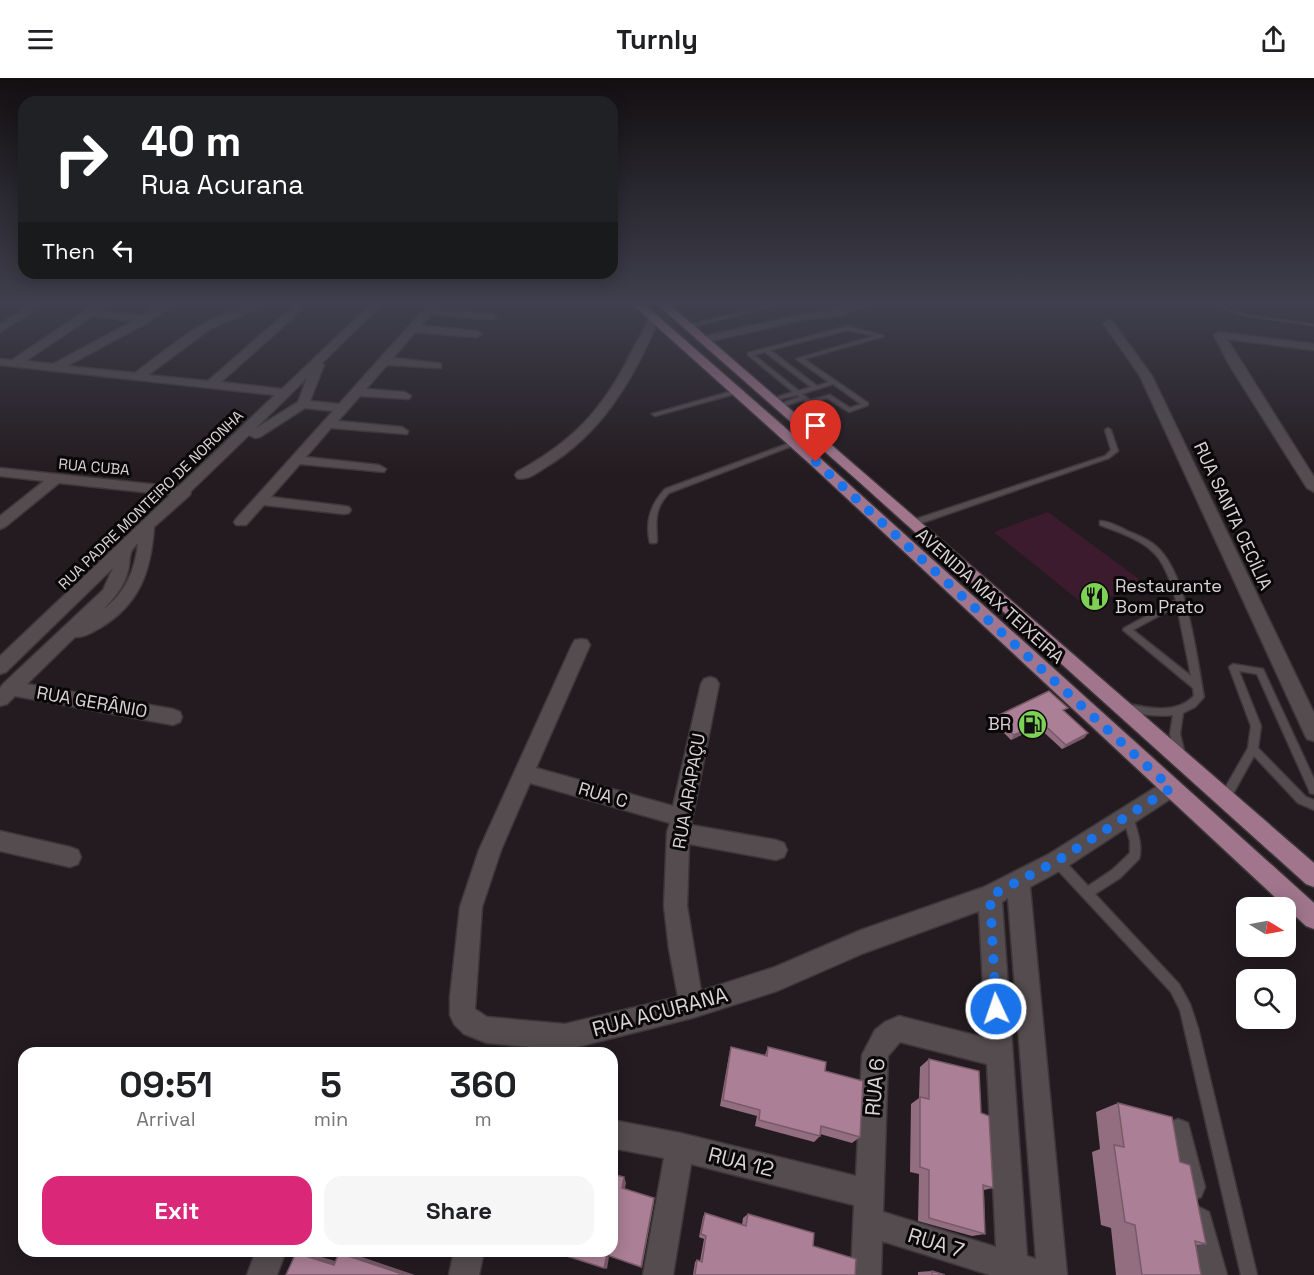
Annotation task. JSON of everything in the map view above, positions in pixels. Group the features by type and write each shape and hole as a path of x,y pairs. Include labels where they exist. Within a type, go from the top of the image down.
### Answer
{"main road":[{"name":"AVENIDA MAX TEIXEIRA","path":"706,361 736,392 795,443 1314,918"},
{"name":"AVENIDA MAX TEIXEIRA","path":"728,361 1314,877"}],"street":[{"path":"14,364 19,361"},
{"path":"55,368 68,361"},
{"path":"136,378 160,361"},
{"path":"211,385 238,361"},
{"name":"RUA PADRE MONTEIRO DE NORONHA","path":"0,667 185,492 318,361"},
{"path":"223,454 303,404 319,361"},
{"path":"241,522 384,361 437,366"},
{"path":"522,475 558,455 603,414 634,361"},
{"name":"RUA SANTA CECÍLIA","path":"1136,361 1146,376 1314,733"},
{"path":"1233,361 1314,488"},
{"path":"0,362 286,393"},
{"path":"356,392 405,396"},
{"path":"303,404 342,408"},
{"path":"328,424 402,431"},
{"path":"296,460 379,469"},
{"name":"RUA CUBA","path":"0,472 54,480 185,492"},
{"path":"0,524 54,480"},
{"path":"260,500 344,510"},
{"path":"58,643 105,617 129,597 142,568 147,527"},
{"path":"5,693 109,594 120,573 123,551"},
{"name":"RUA ACURANA","path":"581,645 490,850 471,907 462,997 464,1015 473,1025 488,1030 565,1037 692,1006 777,979 861,942 990,896 1057,861 1171,788"},
{"name":"RUA ARAPAÇU","path":"692,1006 683,965 675,894 680,824 710,684"},
{"name":"RUA GERÂNIO","path":"5,693 173,717"},
{"name":"RUA C","path":"524,773 680,824 776,850"},
{"path":"0,841 70,856"},
{"path":"1018,882 1053,1275"},
{"path":"990,896 999,1054 1021,1272"},
{"name":"RUA 6","path":"868,1208 875,1055 889,1033 899,1029 914,1031 999,1054"},
{"path":"1178,1133 1212,1275"},
{"name":"RUA 12","path":"618,1135 680,1147 868,1208"},
{"path":"658,1275 680,1147"},
{"path":"866,1275 868,1208"},
{"name":"RUA 7","path":"868,1208 1021,1272"},
{"path":"262,1275 270,1257"},
{"path":"464,1275 468,1257"}],"lane":[{"path":"758,361 809,402 844,390"},
{"path":"780,361 816,388"},
{"path":"802,361 866,404 849,410 828,396"},
{"path":"776,403 833,382"},
{"path":"655,414 736,392"},
{"path":"776,403 804,398"},
{"path":"913,523 1107,457 1115,451 1108,430"},
{"path":"653,541 652,516 655,502 667,491 795,443"},
{"path":"1103,523 1142,541 1157,551 1168,567 1180,601 1199,697 1195,703 1178,712 1153,712 1122,706"},
{"path":"1180,601 1127,630 1197,686"},
{"path":"1225,798 1252,749 1256,726 1233,667 1260,671 1314,790"},
{"path":"1178,712 1175,734 1183,762"},
{"path":"1252,749 1302,800 1314,804"},
{"path":"1088,892 1116,874 1135,855 1135,841 1128,817"},
{"path":"1057,861 1175,988 1186,1008 1250,1275"}],"shaded area":[{"path":"1048,512 1143,582 1087,607 994,532"}],"building":[{"name":"BR","path":"1049,691 1068,708 1063,710 1088,733 1066,745 1041,722 1014,735 995,717"},
{"path":"731,1047 767,1056 768,1047 788,1052 826,1062 825,1071 863,1081 860,1137 821,1126 820,1136 759,1120 760,1110 723,1100"},
{"path":"929,1059 979,1071 981,1113 989,1116 993,1188 983,1185 985,1234 929,1218 929,1170 920,1167 920,1097 929,1099"},
{"path":"1118,1103 1172,1117 1180,1162 1190,1165 1206,1244 1195,1241 1201,1275 1142,1275 1135,1225 1125,1222 1114,1145 1124,1147"},
{"path":"618,1176 624,1177 622,1188 654,1198 641,1267 613,1257 618,1257"},
{"path":"705,1213 746,1226 748,1214 814,1233 813,1246 856,1259 855,1275 695,1275 697,1260 702,1262 706,1236 701,1234"},
{"path":"294,1257 309,1257 334,1265 337,1257 351,1257 402,1274 401,1275 286,1275"},
{"path":"570,1257 607,1257 604,1268"},
{"path":"932,1271 945,1275 932,1275"}],"place":[{"name":"Restaurante Bom Prato","path":"1094,596"},
{"name":"BR","path":"1032,724"}],"route":[{"path":"816,462 1171,788 1057,861 990,896 996,1009"}]}
